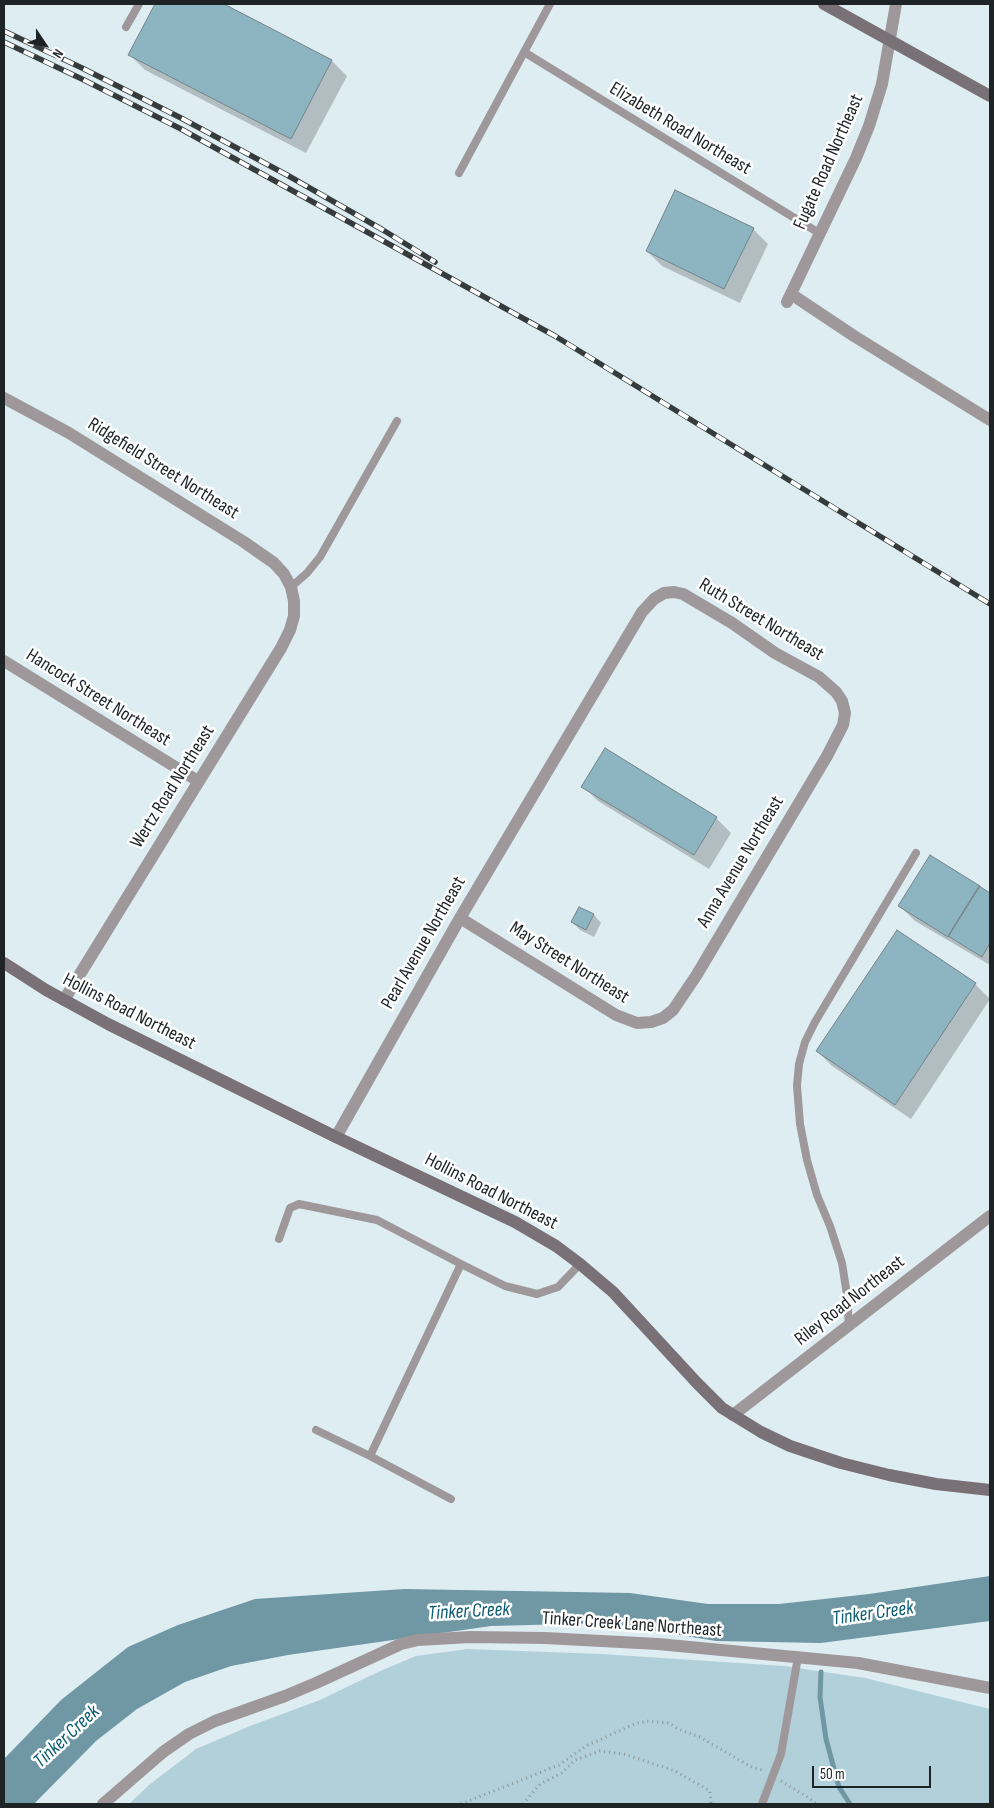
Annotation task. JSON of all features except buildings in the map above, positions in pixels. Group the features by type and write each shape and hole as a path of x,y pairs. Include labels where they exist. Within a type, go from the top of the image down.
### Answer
{"main road":[{"path":"824,4 990,96"},
{"name":"Hollins Road Northeast","path":"4,963 64,1000 108,1024 336,1137 515,1222 556,1246 613,1292 697,1383 733,1415 761,1432 790,1446 841,1463 936,1484 990,1490"}],"street":[{"name":"Fugate Road Northeast","path":"896,4 882,84 869,126 856,158 789,298 990,420"},
{"name":"Ridgefield Street Northeast","path":"4,398 69,433 244,542 274,563 284,574 291,587"},
{"name":"Wertz Road Northeast","path":"64,1000 281,648 294,616 294,601 291,587"},
{"name":"Ruth Street Northeast","path":"548,770 642,612 654,599 664,593 674,592 683,594 732,623 775,653 819,677 836,692 842,702 845,713 843,725 816,773"},
{"name":"Hancock Street Northeast","path":"4,661 198,781"},
{"name":"Pearl Avenue Northeast","path":"336,1137 460,918 548,770"},
{"name":"Anna Avenue Northeast","path":"699,971 816,773"},
{"name":"May Street Northeast","path":"460,918 616,1015 637,1023 652,1022 663,1018 673,1010 699,971"},
{"name":"Riley Road Northeast","path":"733,1415 990,1216"},
{"name":"Tinker Creek Lane Northeast","path":"103,1804 162,1752 215,1721 293,1693 401,1644 418,1640 470,1637 545,1638 658,1644 858,1663 990,1688"}],"lane":[{"path":"126,28 139,4"},
{"path":"459,173 550,4"},
{"name":"Elizabeth Road Northeast","path":"524,52 819,233"},
{"path":"291,587 320,557 397,420"},
{"path":"849,1326 847,1294 842,1263 830,1226 817,1195 807,1160 800,1124 797,1086 799,1064 805,1042 815,1022 916,853"},
{"path":"279,1239 290,1208 299,1204 376,1220 505,1286 537,1294 558,1287 580,1264"},
{"path":"370,1456 461,1264"},
{"path":"316,1430 370,1456 450,1499"},
{"path":"762,1804 781,1754 798,1657"}],"path":[{"path":"461,1804 559,1765 586,1746 647,1720 669,1723 678,1729 700,1737 770,1775"},
{"path":"523,1804 540,1784 562,1772 575,1760 600,1751 624,1754 675,1771 710,1791 711,1804"},
{"path":"778,1780 810,1798 816,1804"}],"shaded area":[{"path":"467,1649 602,1654 784,1666 865,1678 990,1709 990,1804 129,1804 149,1785 196,1749 250,1726 320,1700 416,1656"}],"water":[{"name":"Tinker Creek","path":"990,1576 990,1621 821,1643 716,1641 607,1623 491,1626 288,1655 231,1666 185,1682 137,1709 96,1741 34,1804 4,1804 4,1759 61,1700 128,1647 178,1625 255,1599 404,1589 630,1593 708,1604 779,1604 869,1594"}],"waterway":[{"path":"821,1672 820,1697 826,1739 839,1787 850,1804"}],"railway":[{"path":"4,31 181,118 287,175 435,262"},
{"path":"4,42 181,129 555,336 990,604"}]}
